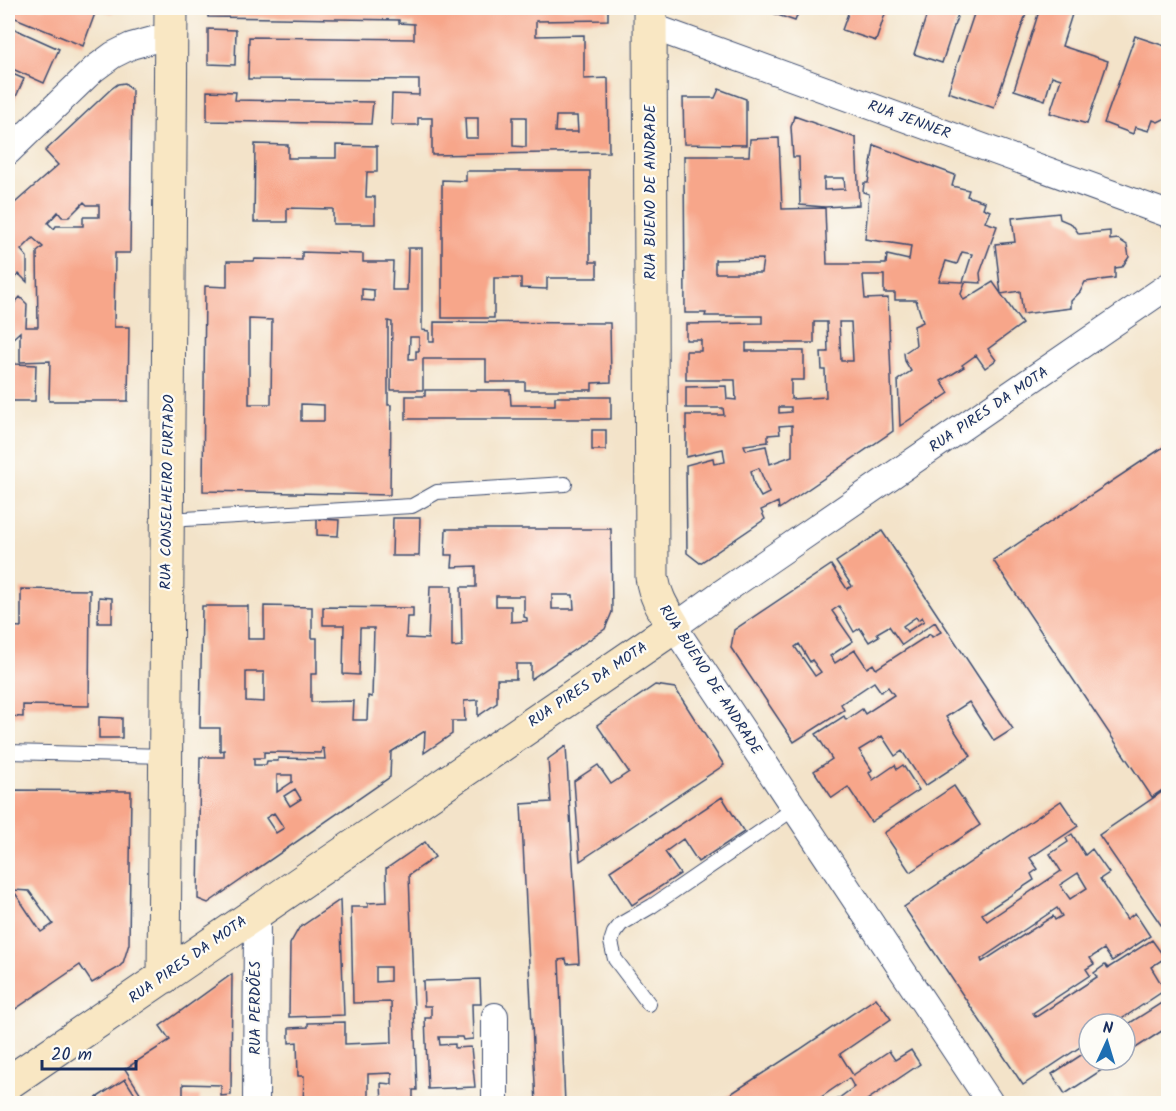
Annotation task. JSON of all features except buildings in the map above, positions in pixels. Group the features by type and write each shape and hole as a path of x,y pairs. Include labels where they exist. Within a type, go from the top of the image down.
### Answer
{"street":[{"name":"RUA JENNER","path":"650,17 1168,213"},
{"name":"RUA BUENO DE ANDRADE","path":"650,17 652,577 655,592 674,627 991,1104"},
{"path":"8,152 94,69 113,55 171,21"},
{"name":"RUA CONSELHEIRO FURTADO","path":"164,977 171,21"},
{"name":"RUA PIRES DA MOTA","path":"8,1083 1168,286"},
{"name":"RUA PERDÕES","path":"256,1104 257,912"},
{"path":"495,1017 495,1104"}],"lane":[{"path":"168,520 412,507 437,492 565,484"},
{"path":"8,752 166,756"},
{"path":"649,1004 615,959 611,942 614,933 621,924 652,906 795,808"}]}
